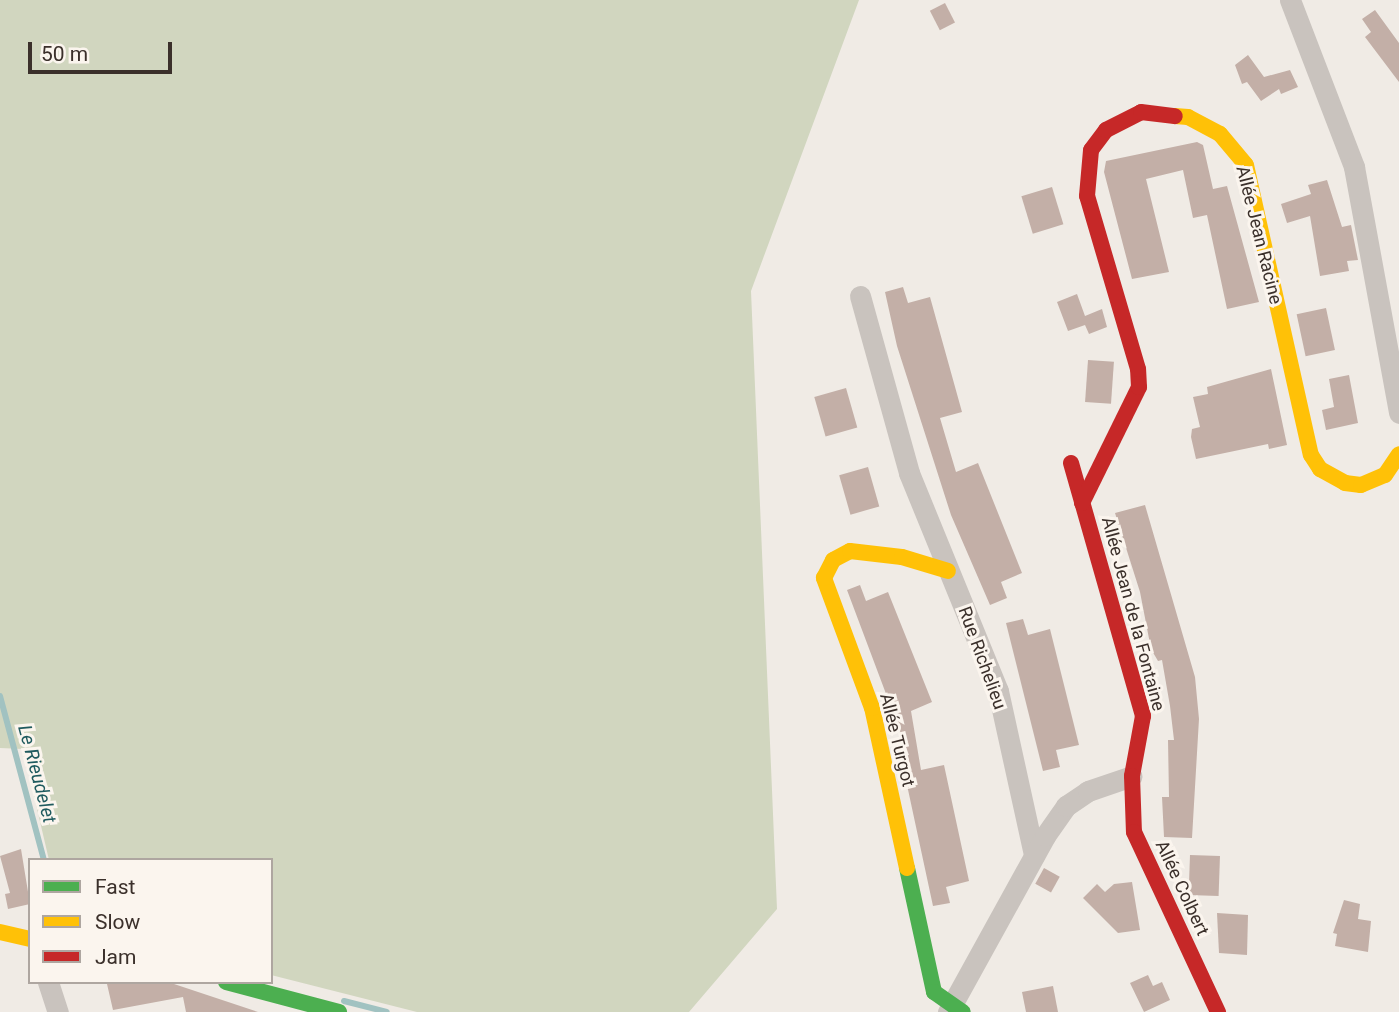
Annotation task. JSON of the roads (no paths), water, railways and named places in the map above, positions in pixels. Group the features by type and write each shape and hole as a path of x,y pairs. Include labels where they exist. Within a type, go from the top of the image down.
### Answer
{"street":[{"path":"1290,0 1354,167 1399,413"},
{"name":"Allée Jean Racine","path":"1082,503 1139,387 1138,369 1087,196 1086,172 1091,150 1106,130 1141,112 1188,117 1210,128 1220,134 1246,165 1311,454 1320,469 1345,484 1360,485 1385,475 1399,454"},
{"name":"Rue Richelieu","path":"860,296 909,473 998,691 1034,855"},
{"name":"Allée Jean de la Fontaine","path":"1071,463 1143,716 1132,776"},
{"name":"Allée Turgot","path":"948,571 902,558 850,551 833,559 824,578 872,708 934,992 954,1010"},
{"path":"954,1010 1034,855 1066,806 1088,791 1132,776"},
{"name":"Allée Colbert","path":"1132,776 1134,832 1219,1012"},
{"path":"0,932 28,939"},
{"path":"49,984 58,1012"},
{"path":"234,984 340,1012"}],"waterway":[{"name":"Le Rieudelet","path":"0,696 43,858"},
{"name":"Le Rieudelet","path":"344,1001 387,1012"}]}
